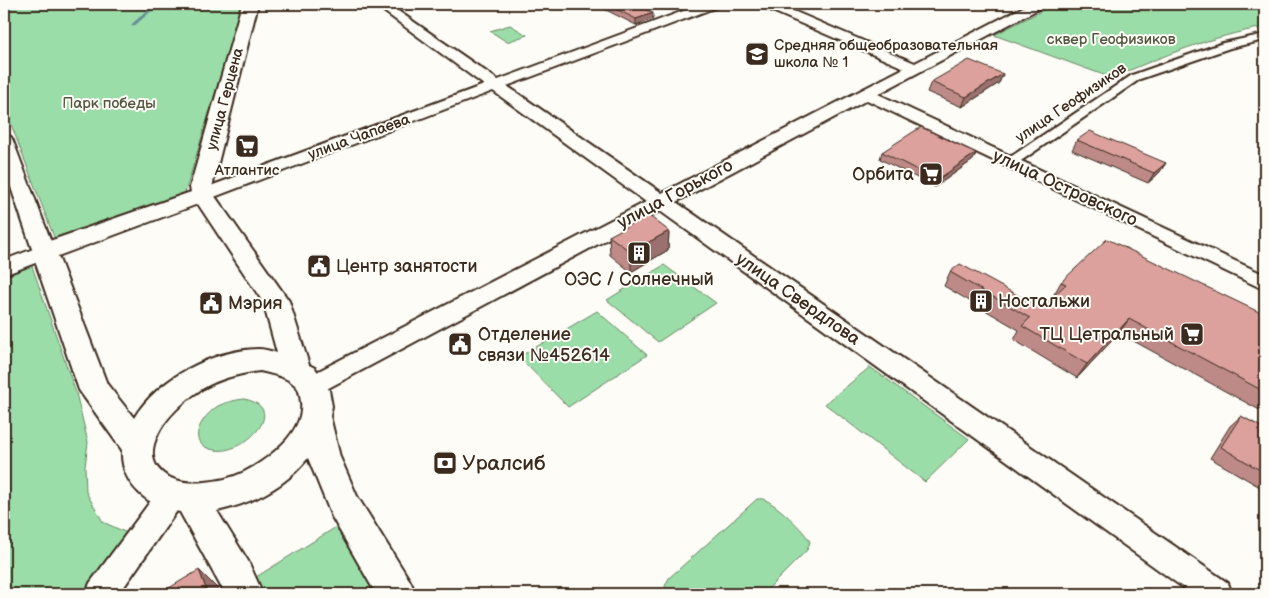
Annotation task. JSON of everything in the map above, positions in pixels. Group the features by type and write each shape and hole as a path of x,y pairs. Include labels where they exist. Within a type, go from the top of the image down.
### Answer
{"main road":[{"name":"улица Герцена","path":"203,195 201,187 250,4"},
{"path":"4,141 94,390 138,446"},
{"name":"улица Чапаева","path":"44,252 203,195"},
{"path":"203,195 276,301 308,390 324,457 344,506 397,594"},
{"path":"260,360 280,362 308,390 307,436 292,456 270,474 245,488 218,496 181,498 153,487 142,474 138,461 138,446 145,428 174,393 194,379 216,369 260,360"},
{"path":"181,498 236,574 244,594"}],"street":[{"name":"улица Свердлова","path":"380,4 1217,594"},
{"name":"улица Чапаева","path":"203,195 713,4"},
{"path":"767,4 915,68"},
{"name":"улица Горького","path":"308,390 1038,4"},
{"name":"улица Геофизиков","path":"1010,162 1136,77 1227,45 1265,37"},
{"name":"улица Островского","path":"866,94 1265,283"},
{"name":"улица Чапаева","path":"4,268 44,252"},
{"path":"101,594 181,498"}],"green space":[{"name":"Парк победы","path":"4,4 242,4 185,193 180,197 56,239 54,237 4,106"},
{"name":"cквер Геофизиков","path":"1055,4 1265,4 1265,27 1187,48 1112,78 994,35"},
{"path":"510,25 527,35 507,42 490,31"},
{"path":"664,265 716,303 658,342 607,300"},
{"path":"32,266 76,393 88,442 85,467 86,492 103,522 127,533 84,594 4,594 4,277"},
{"path":"597,311 647,355 568,407 519,357"},
{"path":"870,367 969,439 925,482 825,404"},
{"path":"244,399 257,404 263,412 263,421 258,430 238,446 226,450 214,450 205,447 200,442 198,436 201,423 218,406"},
{"path":"757,499 770,502 797,525 810,542 807,550 763,594 667,594 665,586 669,578"},
{"path":"341,524 382,594 250,594 245,584"}],"building":[{"path":"606,4 635,4 653,13 636,19"},
{"path":"969,60 1003,74 966,97 931,82"},
{"name":"Орбита","path":"921,127 976,153 937,180 882,152"},
{"path":"1090,131 1166,163 1154,173 1077,140"},
{"path":"648,215 669,231 631,252 609,236"},
{"name":"ТЦ Цетральный","path":"1107,239 1265,315 1265,392 1129,319 1087,364 1022,326 1030,318 950,272 960,264 1041,308 1066,284 1061,282"},
{"path":"1241,416 1265,429 1265,473 1221,447"},
{"path":"199,570 208,594 159,594"}],"waterway":[{"path":"133,25 157,4"}],"place":[{"name":"Средняя общеобразовательная школа № 1","path":"757,54"},
{"name":"Атлантис","path":"247,146"},
{"name":"Орбита","path":"931,174"},
{"name":"ОЭС / Солнечный","path":"639,253"},
{"name":"Центр занятости","path":"319,266"},
{"name":"Ностальжи","path":"981,301"},
{"name":"Мэрия","path":"211,303"},
{"name":"ТЦ Цетральный","path":"1192,334"},
{"name":"Отделение связи №452614","path":"460,344"},
{"name":"Уралсиб","path":"445,463"}]}
